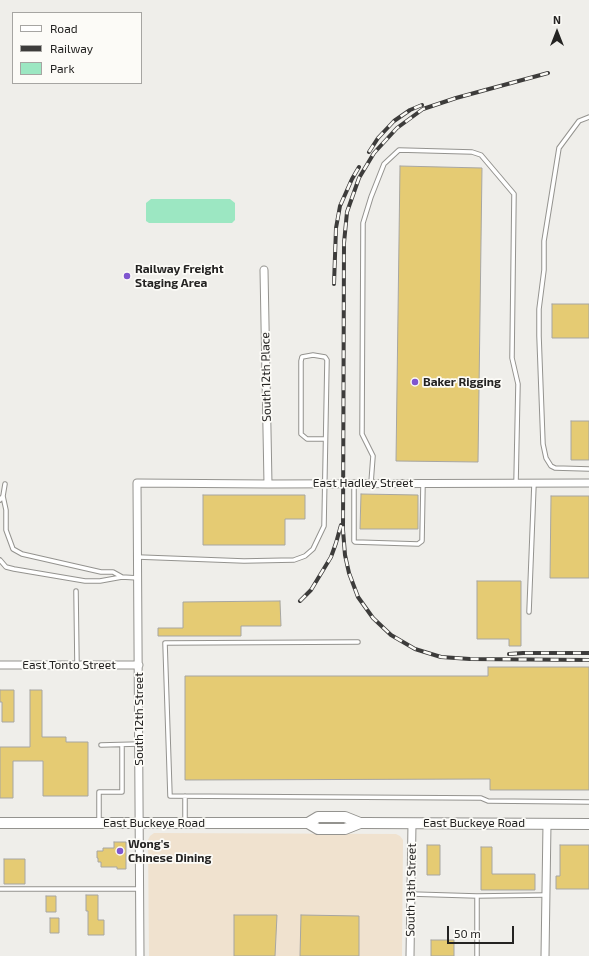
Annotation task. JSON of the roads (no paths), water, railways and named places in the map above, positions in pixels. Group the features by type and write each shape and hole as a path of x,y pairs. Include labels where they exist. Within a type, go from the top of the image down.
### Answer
{"main road":[{"name":"East Buckeye Road","path":"0,823 308,823 318,829 345,829 360,823 589,824"}],"street":[{"name":"South 12th Place","path":"264,270 268,484"},
{"name":"East Hadley Street","path":"137,483 268,484 589,482"},
{"name":"South 12th Street","path":"137,483 140,956"},
{"name":"East Tonto Street","path":"0,665 138,665"},
{"name":"South 13th Street","path":"410,956 412,823"},
{"path":"544,956 547,824"}],"lane":[{"path":"589,118 579,121 559,148 544,241 544,270 539,309 543,444 546,458 551,466 555,468 589,469"},
{"path":"371,483 373,456 362,434 363,223 384,164 399,150 472,152 481,155 514,194 512,358 518,384 516,483"},
{"path":"138,557 244,561 294,560 305,556 313,549 324,526 328,360 325,357 313,355 302,357 301,434 307,439 325,439"},
{"path":"354,483 354,541 418,544 422,541 424,483"},
{"path":"530,612 534,483"},
{"path":"5,484 3,496 6,510 6,530 13,549 22,554 101,572 113,572 122,577"},
{"path":"0,500 3,496"},
{"path":"0,560 6,566 14,570 85,581 100,581 122,577 138,578"},
{"path":"76,591 77,665"},
{"path":"358,642 165,643 170,796 481,798 488,801 589,802"},
{"path":"100,745 139,744"},
{"path":"99,823 99,792 122,792 122,745"},
{"path":"184,796 185,823"},
{"path":"0,889 140,889"},
{"path":"411,894 477,896 545,895"},
{"path":"477,896 477,956"}],"railway":[{"path":"548,73 456,98 423,109 397,128 374,153 359,178 347,212 344,243 343,530 345,555 349,573 358,597 373,618 391,635 415,649 441,657 470,659 589,660"},
{"path":"369,152 378,138 394,121 410,110 422,105"},
{"path":"334,284 336,228 340,206 359,167"},
{"path":"300,601 311,590 331,557 341,525"},
{"path":"509,654 589,653"}],"place":[{"name":"Railway Freight Staging Area","path":"127,276"},
{"name":"Baker Rigging","path":"415,382"},
{"name":"Wong's Chinese Dining","path":"120,851"}]}
